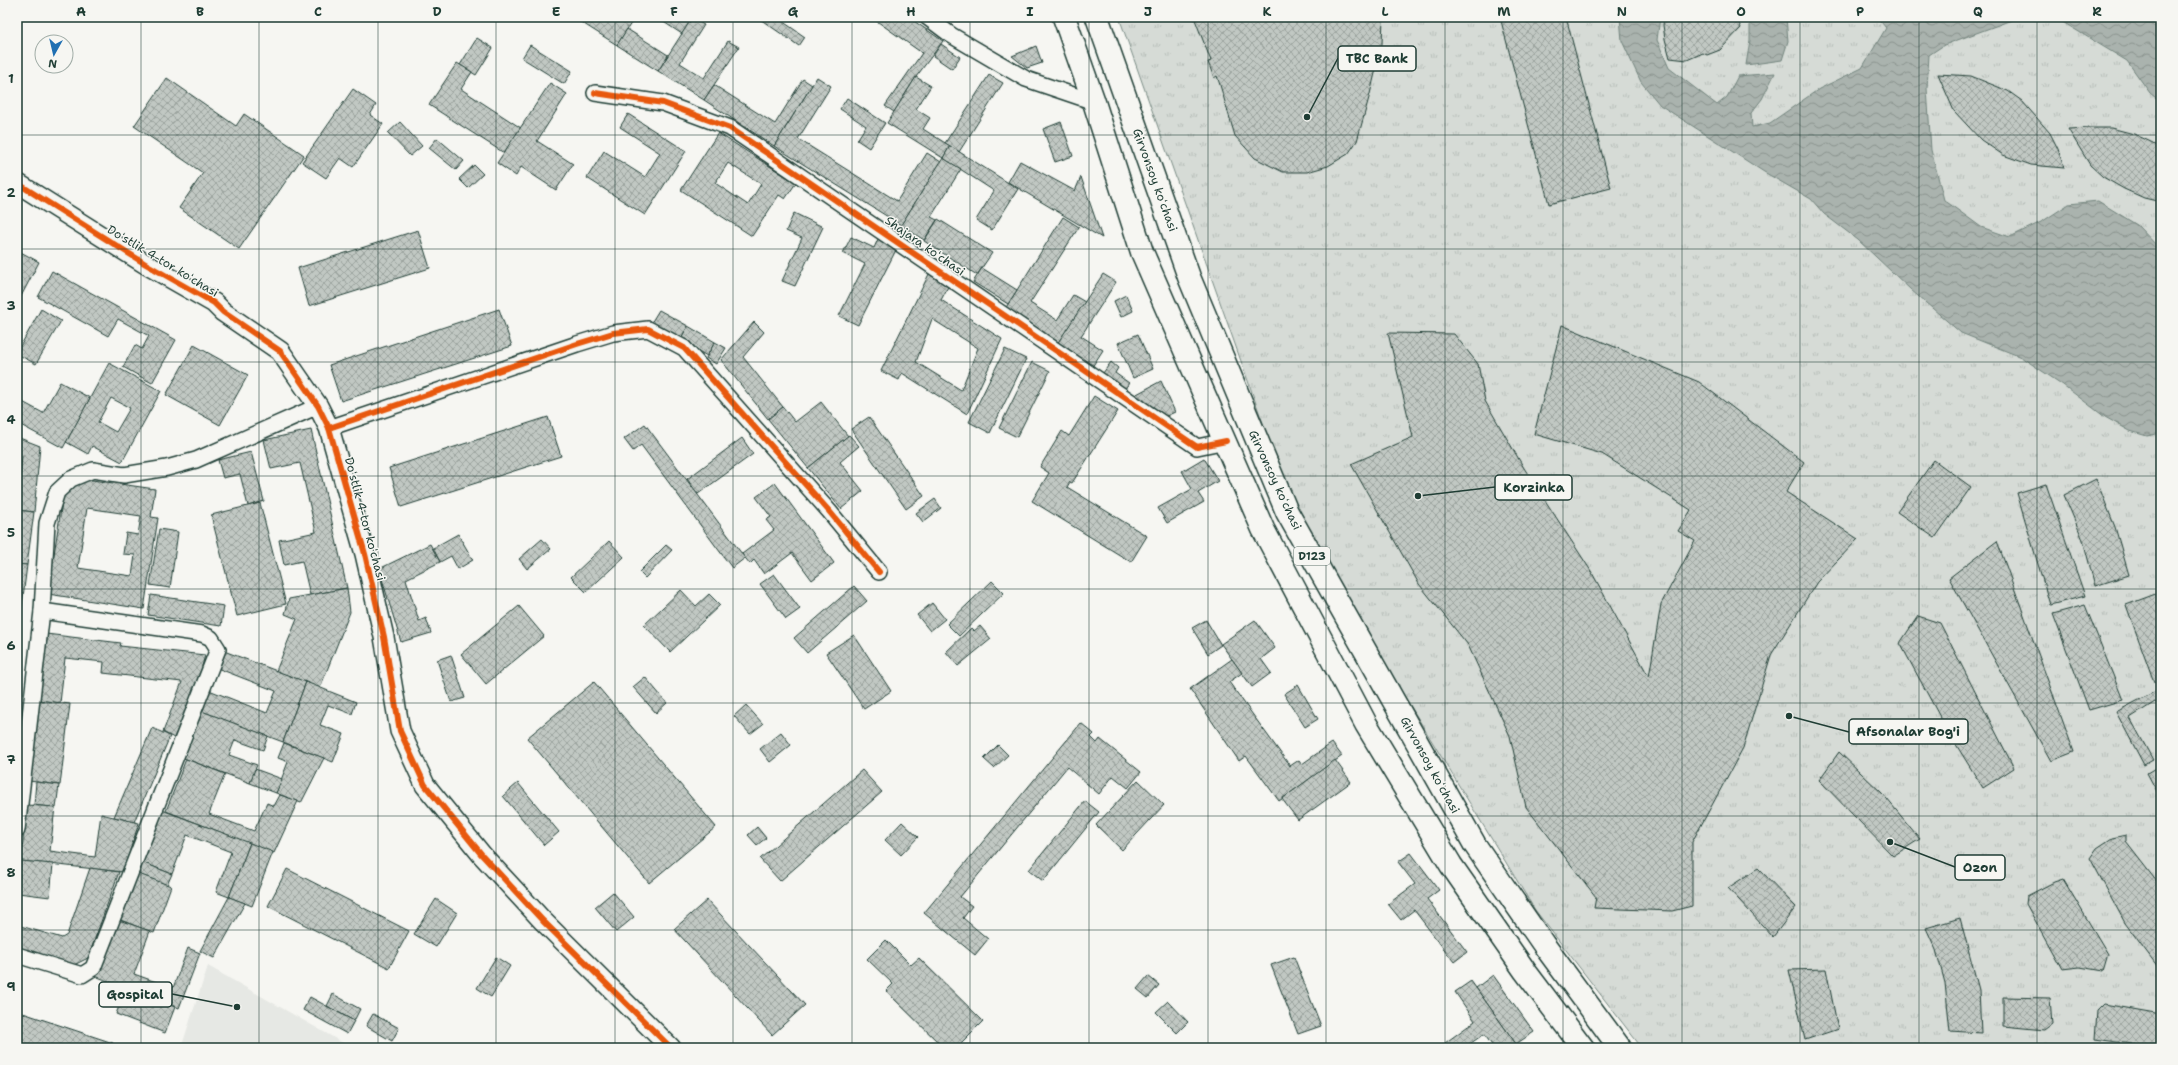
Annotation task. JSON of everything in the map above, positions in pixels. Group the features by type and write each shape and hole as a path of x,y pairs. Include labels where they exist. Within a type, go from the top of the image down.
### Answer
{"main road":[{"name":"D123","path":"1064,17 1094,102 1142,252 1226,441 1263,529 1366,724 1451,865 1525,971 1578,1041"},
{"name":"Girvonsoy koʻchasi","path":"1097,17 1189,277 1287,512 1475,845 1544,945 1620,1048"},
{"path":"1525,971 1544,945"},
{"path":"1578,1041 1595,1014"}],"street":[{"path":"927,17 951,35 1026,79 1094,102"},
{"name":"Shajara koʻchasi","path":"595,93 662,103 730,128 1197,447 1226,441"},
{"name":"Doʻstlik 4-tor koʻchasi","path":"17,182 144,263 214,304 223,312 280,351 318,406 329,428 365,554 384,636 400,731 425,785 482,855 542,921 671,1048"},
{"path":"329,428 577,344 613,333 648,329 684,348 829,511 879,572"},
{"path":"17,830 42,611 47,523 57,492 71,479 93,470 124,475 167,468 196,460 318,406"},
{"path":"17,955 82,975 93,968 218,649 211,638 202,634 42,611"}],"shaded area":[{"path":"208,966 352,1048 181,1048"}],"green space":[{"path":"1119,17 2161,17 2161,1048 1642,1048 1535,910 1298,522"}],"water":[{"path":"1620,17 1660,17 1657,40 1669,68 1717,105 1727,97 1738,76 1775,73 1762,99 1751,113 1752,127 1770,123 1819,89 1862,68 1886,28 1877,17 2161,17 2161,102 2150,93 2127,61 2061,21 2017,18 1944,45 1929,55 1927,88 1931,150 1944,200 1981,227 2010,237 2043,221 2069,204 2098,201 2137,225 2161,250 2161,433 2147,436 2130,431 2105,417 2063,385 2021,357 1961,333 1911,290 1858,240 1824,214 1811,199 1764,172 1660,105 1641,82 1622,41"},
{"path":"1750,17 1786,17 1788,41 1782,60 1746,65 1750,40"}],"building":[{"path":"573,17 589,17 584,24"},
{"path":"589,17 611,17 616,20 619,17 635,17 617,45 584,24"},
{"path":"656,17 693,17 682,34"},
{"path":"757,17 785,17 782,21 805,37 799,46"},
{"path":"871,17 908,17 943,41 916,77 894,112 885,106 922,53"},
{"path":"1194,17 1383,17 1382,44 1370,94 1357,141 1348,154 1328,166 1307,172 1283,172 1255,158 1235,136 1217,76 1214,78 1208,62 1211,61"},
{"path":"1500,17 1566,17 1611,188 1549,204"},
{"path":"1664,17 1736,17 1741,28 1720,50 1707,55 1703,53 1687,60 1670,58 1665,39 1663,25"},
{"path":"692,18 704,25 680,63 704,78 728,41 739,47 704,100 658,71"},
{"path":"627,29 668,55 658,71 617,45"},
{"path":"477,38 493,48 476,75 460,65"},
{"path":"941,44 960,57 952,69 933,56"},
{"path":"530,45 572,71 564,84 522,58"},
{"path":"1036,46 1042,63 1027,68 1012,56"},
{"path":"457,63 472,72 461,89 521,128 504,153 429,105"},
{"path":"1938,74 1971,76 2008,91 2022,101 2050,133 2058,149 2064,168 2031,165 2003,155 1981,140 1954,111"},
{"path":"989,75 1003,83 959,152 945,143"},
{"path":"817,77 831,86 798,139 897,201 927,153 941,162 901,225 774,146"},
{"path":"916,77 931,86 916,109 930,118 923,129 950,146 943,158 887,123"},
{"path":"167,78 236,126 244,114 304,155 239,249 179,208 203,173 134,126"},
{"path":"803,79 812,85 774,146 704,100 714,85 775,124"},
{"path":"550,83 567,94 537,141 573,164 556,190 521,167 516,176 497,163"},
{"path":"353,89 376,105 370,115 383,124 353,167 340,158 326,178 302,162"},
{"path":"847,98 885,123 869,148 857,140 866,126 840,109"},
{"path":"628,114 686,151 645,215 587,178 604,151 645,177 660,153 620,127"},
{"path":"400,122 422,146 410,156 388,133"},
{"path":"1061,122 1073,156 1055,162 1043,129"},
{"path":"2111,128 2134,134 2153,143 2161,150 2161,202 2144,198 2124,189 2103,177 2090,165 2068,129"},
{"path":"718,133 796,183 785,199 779,195 752,236 681,190","holes":["728,163 761,184 748,205 715,183"]},
{"path":"437,138 464,161 456,170 429,148"},
{"path":"950,146 1018,189 992,230 976,220 994,191 943,158"},
{"path":"943,158 961,169 931,217 937,220 924,240 901,225"},
{"path":"1020,161 1075,191 1081,177 1102,238 1008,182"},
{"path":"474,165 483,174 468,188 459,179"},
{"path":"794,213 823,227 795,286 782,281 802,238 786,231"},
{"path":"1063,217 1079,227 1030,303 1057,320 1073,295 1085,302 1058,343 1005,309"},
{"path":"938,219 992,253 977,275 924,241"},
{"path":"418,230 430,268 309,306 298,268"},
{"path":"851,237 874,248 878,239 897,248 858,325 839,316 865,264 843,253"},
{"path":"17,250 39,262 17,304"},
{"path":"982,268 1017,290 1008,304 973,282"},
{"path":"931,270 951,281 941,300 1002,339 967,414 902,373 899,380 881,371","holes":["932,319 978,348 961,390 916,362"]},
{"path":"52,271 176,340 152,383 123,367 135,345 142,349 149,336 118,319 108,336 38,297"},
{"path":"1103,274 1116,282 1081,336 1103,350 1092,367 1057,344"},
{"path":"1126,295 1133,311 1121,317 1114,301"},
{"path":"41,309 61,321 36,364 17,354 17,352"},
{"path":"499,309 512,346 341,401 329,365"},
{"path":"659,310 688,326 680,340 651,323"},
{"path":"754,322 764,332 743,357 783,407 768,419 721,360"},
{"path":"1562,325 1699,382 1804,462 1786,492 1858,539 1817,582 1771,655 1743,748 1692,842 1692,906 1672,911 1594,908 1596,897 1526,807 1510,736 1468,645 1419,584 1351,464 1413,437 1388,333 1454,334 1478,364 1485,401 1524,468 1591,571 1649,677 1661,604 1695,541 1678,531 1691,510 1602,454 1534,434"},
{"path":"688,326 715,342 707,356 680,340"},
{"path":"1138,334 1153,369 1133,378 1118,343"},
{"path":"715,342 726,348 716,364 706,358"},
{"path":"194,345 248,375 220,425 166,395"},
{"path":"1005,349 1026,359 990,433 969,422"},
{"path":"1032,362 1050,371 1017,437 999,428"},
{"path":"1111,362 1118,368 1115,373 1129,383 1125,389 1103,373"},
{"path":"109,363 161,391 122,462 92,446 88,454 66,442","holes":["111,398 130,408 116,432 98,422"]},
{"path":"1161,381 1175,412 1164,417 1133,396"},
{"path":"60,382 90,398 63,448 17,423 17,399 43,413"},
{"path":"1094,396 1118,411 1072,483 1070,482 1067,487 1147,536 1131,562 1032,501 1049,473 1040,467 1062,431 1069,436"},
{"path":"821,402 848,436 808,468 768,419 783,407 795,422"},
{"path":"548,417 561,456 401,507 389,468"},
{"path":"869,417 924,496 906,509 851,429"},
{"path":"645,424 745,558 732,568 641,445 633,451 624,439"},
{"path":"311,430 347,588 310,595 302,561 284,565 279,540 316,532 300,463 271,469 264,440"},
{"path":"849,435 859,446 840,462 863,491 841,509 808,468"},
{"path":"17,437 40,446 34,512 17,510 22,456 17,454"},
{"path":"742,438 753,454 698,494 687,479"},
{"path":"251,452 264,501 248,506 240,474 223,478 218,460"},
{"path":"1204,458 1218,481 1198,493 1204,502 1167,523 1158,508 1192,489 1182,471"},
{"path":"1934,460 1971,487 1935,538 1897,512"},
{"path":"85,479 155,489 151,517 158,518 144,609 48,594 64,489","holes":["87,508 141,516 138,535 126,533 123,554 135,555 132,576 78,568"]},
{"path":"2096,479 2115,527 2129,575 2095,586 2083,540 2064,495"},
{"path":"775,483 834,563 812,580 792,553 764,574 754,560 750,564 742,554 774,530 766,520 771,517 756,497"},
{"path":"2046,484 2085,596 2050,605 2017,493"},
{"path":"935,499 941,508 923,522 916,513"},
{"path":"260,503 286,604 237,616 211,515"},
{"path":"17,510 34,512 27,565 17,564"},
{"path":"159,529 178,532 170,588 150,585"},
{"path":"458,534 473,560 458,569 451,556 440,562 433,548"},
{"path":"542,539 551,549 527,569 519,559"},
{"path":"609,541 624,557 586,592 571,577"},
{"path":"1997,541 2074,752 2051,761 1949,578"},
{"path":"430,544 440,562 406,579 419,621 426,618 431,633 401,642 379,569"},
{"path":"666,545 672,550 645,578 639,572"},
{"path":"17,564 27,565 20,621 17,621"},
{"path":"774,574 800,609 786,619 760,584"},
{"path":"992,581 1004,593 959,636 947,624"},
{"path":"854,586 867,601 807,653 794,638"},
{"path":"347,588 350,612 320,688 276,671 297,619 285,614 289,599"},
{"path":"681,590 696,606 709,594 720,605 670,652 644,625"},
{"path":"2161,592 2161,680 2154,682 2126,605"},
{"path":"151,595 224,606 221,626 148,615"},
{"path":"932,603 945,619 930,631 917,615"},
{"path":"2085,605 2123,700 2089,710 2053,614"},
{"path":"519,606 544,636 486,684 461,654"},
{"path":"1918,616 1940,623 2014,768 1983,788 1947,730 1900,643"},
{"path":"1206,620 1221,645 1208,654 1192,628"},
{"path":"1255,620 1275,648 1261,659 1271,673 1252,687 1221,644"},
{"path":"17,621 20,621 17,644"},
{"path":"980,626 991,639 958,666 946,652 971,628 974,631"},
{"path":"46,634 121,643 120,646 205,655 198,682 174,738 163,732 182,682 103,673 104,662 65,658 60,703 38,700"},
{"path":"854,635 891,691 864,709 826,653"},
{"path":"224,651 306,682 283,742 201,711 209,690 267,713 276,691 217,668"},
{"path":"451,655 465,698 451,702 437,660"},
{"path":"1232,659 1242,673 1229,682 1290,766 1299,760 1302,764 1332,743 1342,756 1279,801 1246,756 1239,761 1190,689"},
{"path":"645,677 667,703 656,713 633,687"},
{"path":"306,682 356,702 352,714 328,705 320,725 344,734 333,762 283,742"},
{"path":"594,682 716,827 649,883 527,738"},
{"path":"1298,685 1318,719 1305,727 1284,694"},
{"path":"2156,691 2161,695 2161,707 2155,702 2130,718 2153,760 2144,765 2116,712"},
{"path":"38,700 70,704 60,785 29,781"},
{"path":"746,705 763,724 750,734 734,716"},
{"path":"199,710 268,736 263,750 235,740 229,755 257,765 250,783 181,757"},
{"path":"1081,723 1094,734 1091,737 1097,743 1100,739 1141,772 1128,788 1113,776 1099,794 1067,767 960,897 972,906 963,918 988,939 975,955 924,913"},
{"path":"152,728 170,736 134,822 114,817"},
{"path":"781,732 791,745 770,762 760,749"},
{"path":"284,743 324,758 301,803 276,793 288,762 278,758"},
{"path":"998,745 1008,755 994,768 984,759"},
{"path":"1839,752 1882,793 1920,839 1893,856 1819,780"},
{"path":"186,759 225,774 209,814 254,831 267,803 274,806 280,795 298,801 274,853 166,811"},
{"path":"1335,760 1351,782 1298,820 1282,799"},
{"path":"2157,767 2161,774 2161,799 2147,773"},
{"path":"255,769 282,779 276,793 250,783"},
{"path":"862,770 882,792 780,881 760,859"},
{"path":"1138,780 1164,805 1122,850 1096,825"},
{"path":"36,782 59,785 56,808 34,805"},
{"path":"518,783 559,832 544,845 503,796"},
{"path":"1085,801 1099,812 1043,881 1029,870"},
{"path":"27,805 55,807 50,851 95,857 101,814 139,823 123,872 21,861"},
{"path":"162,810 250,843 229,897 216,892 231,852 187,835 172,874 141,862"},
{"path":"902,822 918,837 901,855 885,840"},
{"path":"757,827 766,838 757,845 748,835"},
{"path":"2126,835 2126,842 2161,887 2161,971 2125,923 2090,858 2097,848 2112,838"},
{"path":"250,843 273,852 252,906 229,897"},
{"path":"1411,853 1439,890 1427,899 1467,952 1454,962 1414,910 1401,920 1388,904 1415,884 1398,862"},
{"path":"21,861 53,864 50,897 18,893"},
{"path":"139,861 172,874 167,885 135,873"},
{"path":"90,868 119,872 88,958 74,965 17,948 17,925 62,938 67,935"},
{"path":"1758,868 1796,907 1773,937 1728,888"},
{"path":"287,869 409,931 389,968 268,906"},
{"path":"136,873 171,886 154,933 118,919"},
{"path":"2063,879 2108,954 2103,971 2080,967 2062,969 2026,904 2027,896"},
{"path":"613,892 634,917 616,932 595,907"},
{"path":"229,897 245,903 214,958 200,951"},
{"path":"436,899 457,913 436,947 414,934"},
{"path":"707,900 805,1005 772,1035 674,929"},
{"path":"1960,918 1979,990 1981,1033 1950,1031 1945,983 1936,950 1926,928"},
{"path":"116,919 150,931 134,974 173,988 188,948 200,953 179,1008 95,976"},
{"path":"886,940 911,965 919,958 983,1021 956,1048 944,1048 886,991 893,984 867,959"},
{"path":"496,957 510,966 491,997 477,988"},
{"path":"1294,957 1321,1026 1298,1034 1271,965"},
{"path":"1826,969 1838,1029 1805,1040 1789,970"},
{"path":"1493,975 1534,1032 1516,1044 1476,988"},
{"path":"1148,976 1159,985 1148,998 1137,989"},
{"path":"1471,981 1519,1048 1494,1048 1484,1034 1464,1048 1448,1048 1445,1043 1475,1021 1455,992"},
{"path":"126,988 175,1007 165,1033 116,1014"},
{"path":"333,994 360,1009 354,1021 327,1006"},
{"path":"310,997 354,1021 347,1034 303,1010"},
{"path":"2003,997 2050,998 2052,1024 2044,1030 2003,1026"},
{"path":"1168,1001 1188,1022 1177,1033 1156,1012"},
{"path":"2104,1004 2161,1014 2161,1048 2095,1039 2097,1011"},
{"path":"17,1011 113,1043 111,1048 17,1048"},
{"path":"373,1014 399,1028 392,1041 366,1026"}],"cycle path":[{"path":"595,93 663,103 730,128 1197,447 1226,441"},
{"path":"17,183 144,263 214,303 223,312 280,351 318,406 329,428 365,554 384,637 400,731 425,785 482,855 543,921 671,1048"},
{"path":"329,428 577,344 613,333 648,329 684,348 829,511 879,572"}],"place":[{"name":"TBC Bank","path":"1307,117"},
{"name":"Korzinka","path":"1418,496"},
{"name":"Afsonalar Bog'i","path":"1789,716"},
{"name":"Ozon","path":"1890,842"},
{"name":"Gospital","path":"237,1007"}]}
